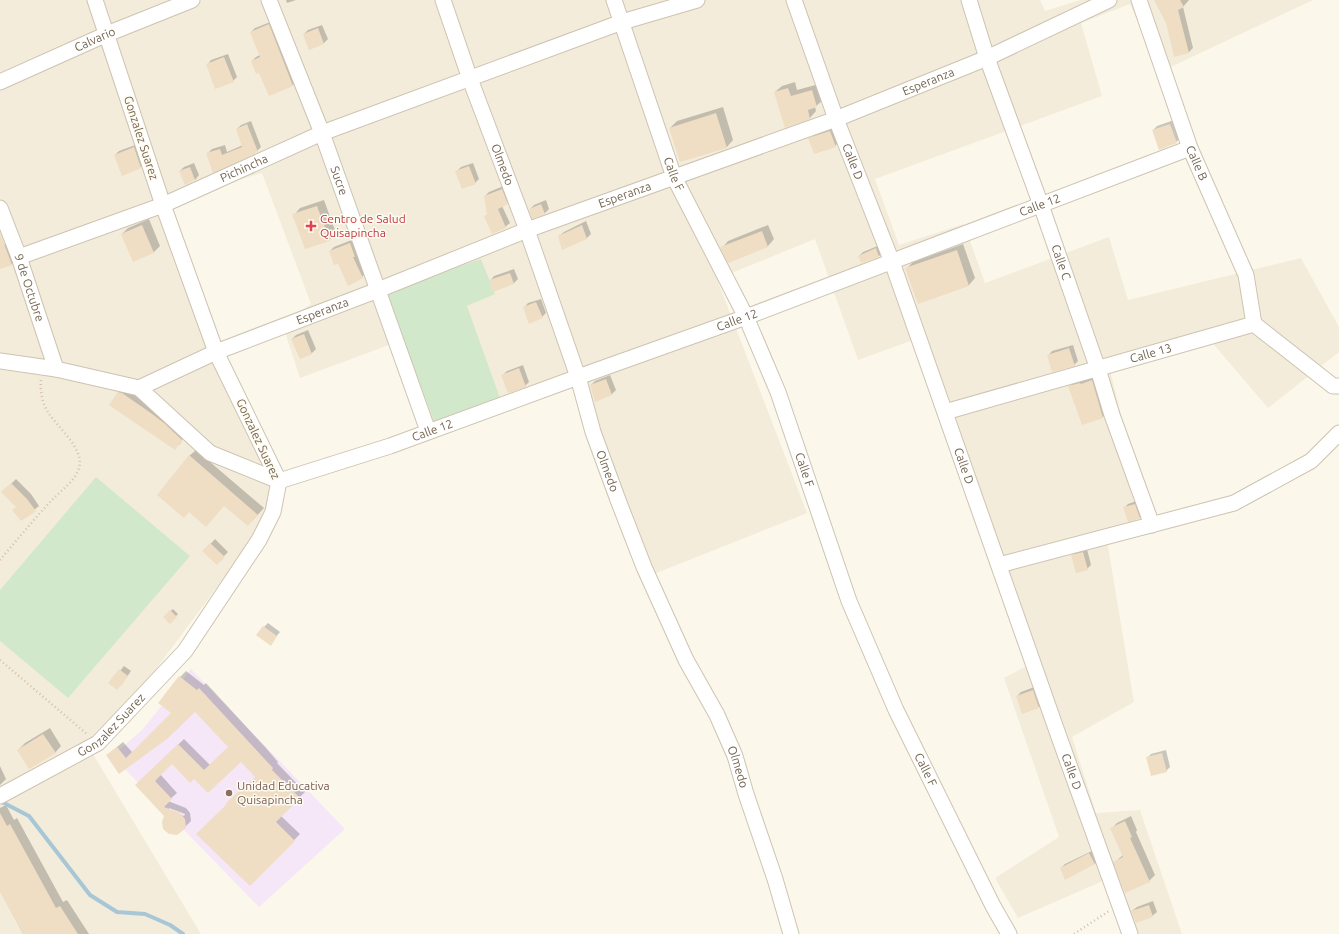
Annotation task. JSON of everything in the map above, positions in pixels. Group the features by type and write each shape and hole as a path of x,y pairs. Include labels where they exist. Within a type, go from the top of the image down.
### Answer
{"street":[{"name":"Gonzalez Suarez","path":"0,796 98,743 185,651 259,540 273,512 279,481 216,352 163,205 95,0"},
{"name":"Calvario","path":"0,82 107,34 192,0"},
{"name":"Sucre","path":"269,0 322,133 428,431"},
{"name":"Olmedo","path":"443,0 470,79 527,230 578,377 593,432 644,567 686,660 717,715 735,756 792,934"},
{"name":"Calle F","path":"614,0 674,177 746,317 778,392 852,608 896,710 993,906 1009,934"},
{"name":"Pichincha","path":"19,257 163,205 322,133 622,22 697,0"},
{"name":"Calle D","path":"794,0 836,119 892,262 1130,934"},
{"name":"Calle C","path":"969,0 987,58 1041,205 1098,369 1112,415 1152,525"},
{"name":"Esperanza","path":"139,388 216,352 378,290 527,230 836,119 987,58 1109,0"},
{"name":"Calle B","path":"1139,0 1190,148 1246,275 1254,324"},
{"name":"Calle 12","path":"279,481 390,446 746,317 1190,148"},
{"name":"9 de Octubre","path":"0,208 19,257 49,368"},
{"name":"Calle 13","path":"945,412 1254,324"},
{"path":"1254,324 1333,386 1339,386"},
{"path":"0,361 49,368 139,388 210,453 279,481"},
{"path":"999,565 1234,503 1311,461 1339,433"}],"path":[{"path":"0,560 52,500 67,487 79,468 80,457 47,411 40,388 49,368"},
{"path":"0,660 98,743"},
{"path":"1074,934 1119,904"}],"shaded area":[{"path":"0,0 1040,0 1045,11 1080,0 1313,0 1160,72 1130,4 1081,23 1102,96 875,179 899,245 964,224 985,283 1109,237 1128,300 1301,258 1339,327 1339,352 1268,408 1209,339 1110,370 1148,526 1106,534 1134,702 1072,737 1096,813 1140,810 1182,934 1126,934 1103,881 1018,918 995,878 1059,837 1004,678 1034,662 916,339 858,360 815,239 717,279 807,513 654,574 571,381 423,432 389,345 300,378 282,323 311,304 262,173 166,201 211,351 279,481 263,525 93,754 201,934 0,934"},
{"name":"Unidad Educativa Quisapincha","path":"191,669 345,829 259,907 112,756 143,729"}],"green space":[{"path":"481,259 495,294 467,306 501,401 434,421 386,292"},
{"path":"96,477 190,556 68,698 0,641 0,590"}],"building":[{"path":"1154,0 1180,0 1184,7 1178,10 1189,53 1174,57 1166,23"},
{"path":"269,24 293,86 269,96 259,73 256,74 251,61 260,57 250,32"},
{"path":"318,28 324,44 309,50 303,34"},
{"path":"224,57 234,82 215,89 206,64"},
{"path":"788,88 791,96 812,90 817,107 808,110 810,119 785,128 774,92"},
{"path":"716,113 727,148 680,162 669,128"},
{"path":"247,124 258,152 213,173 206,153 220,149 222,155 242,147 236,129"},
{"path":"1170,124 1177,143 1159,150 1152,130"},
{"path":"830,131 836,147 814,154 808,138"},
{"path":"134,147 141,168 122,176 114,155"},
{"path":"469,166 476,184 462,189 455,171"},
{"path":"190,167 195,180 185,185 179,171"},
{"path":"502,189 508,204 498,209 506,228 492,234 484,216 487,215 484,196"},
{"path":"541,204 545,214 532,219 529,209"},
{"path":"317,206 330,241 305,249 292,214"},
{"path":"142,225 154,253 133,262 121,234"},
{"path":"582,225 587,239 562,250 558,236"},
{"path":"762,231 768,247 728,263 720,247"},
{"path":"0,233 12,265 0,269"},
{"path":"350,243 355,257 353,257 363,278 348,286 338,264 334,265 329,251"},
{"path":"876,248 879,257 861,263 858,256"},
{"path":"957,250 969,286 918,304 905,268"},
{"path":"510,273 514,284 493,292 489,280"},
{"path":"536,302 543,318 529,324 523,307"},
{"path":"304,334 312,354 300,359 291,339"},
{"path":"1069,348 1075,366 1052,372 1047,355"},
{"path":"519,368 526,387 508,393 501,375"},
{"path":"606,379 612,395 595,402 590,385"},
{"path":"1092,380 1103,418 1082,425 1068,386 1081,384"},
{"path":"118,392 122,393 164,423 182,440 175,450 109,405"},
{"path":"189,455 258,515 248,526 224,506 206,527 189,512 184,518 157,495"},
{"path":"11,483 27,499 36,511 21,521 12,510 16,507 1,492"},
{"path":"1135,504 1140,518 1128,522 1123,507"},
{"path":"210,543 225,557 217,565 202,551"},
{"path":"1083,552 1088,570 1076,573 1071,555"},
{"path":"170,610 177,617 170,624 163,617"},
{"path":"263,626 277,636 271,646 256,635"},
{"path":"119,669 128,676 117,690 108,683"},
{"path":"179,676 197,690 199,688 273,768 272,770 300,798 276,822 295,841 250,886 196,834 227,804 226,803 255,777 241,762 208,793 194,779 190,783 172,764 155,781 172,799 164,807 180,813 185,819 186,828 177,835 169,834 163,829 162,822 164,816 135,785 178,744 204,770 228,747 195,712 167,739 119,774 106,755 117,747 126,758 171,713 158,703"},
{"path":"1033,690 1039,708 1022,714 1016,696"},
{"path":"43,734 56,753 29,769 17,750"},
{"path":"1162,753 1167,772 1151,776 1146,757"},
{"path":"0,813 7,826 10,824 56,908 60,906 78,934 23,934 0,892"},
{"path":"1125,821 1132,837 1130,838 1150,882 1125,893 1113,862 1123,857 1110,828"},
{"path":"1089,853 1095,864 1065,880 1060,868"},
{"path":"1149,905 1153,917 1136,923 1131,911"}],"waterway":[{"path":"0,801 29,816 90,895 117,912 145,914 170,925 183,934"}],"place":[{"name":"Centro de Salud Quisapincha","path":"311,226"},
{"name":"Unidad Educativa Quisapincha","path":"229,793"}]}
